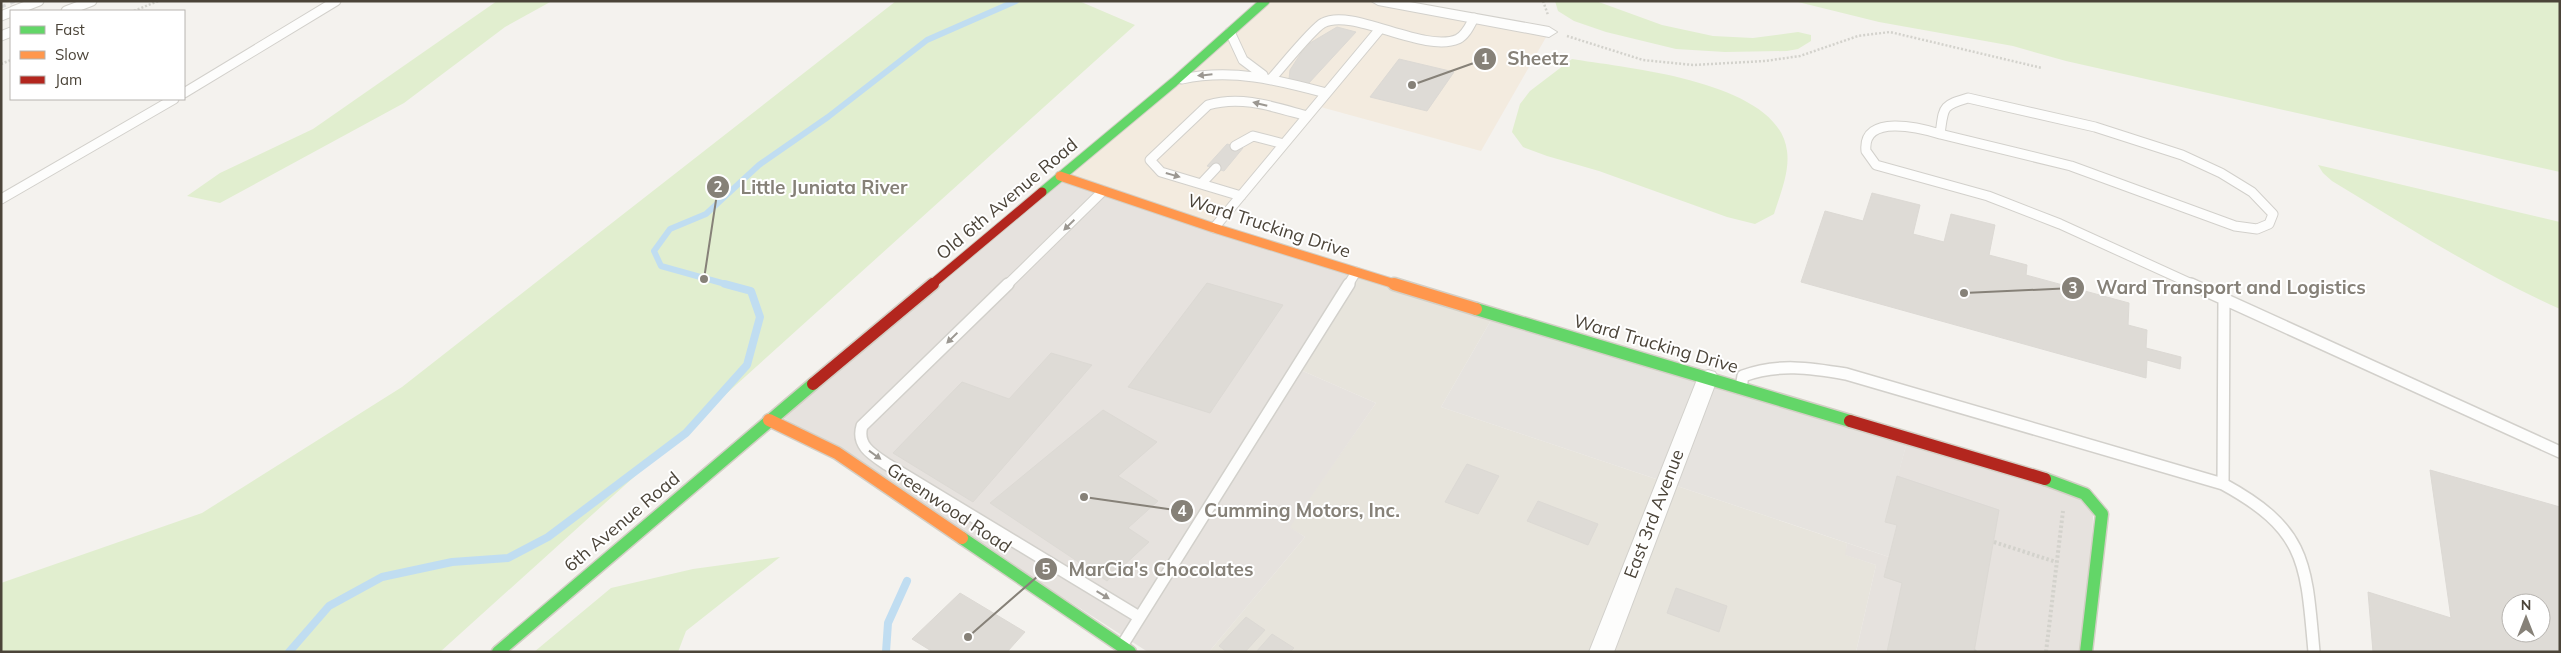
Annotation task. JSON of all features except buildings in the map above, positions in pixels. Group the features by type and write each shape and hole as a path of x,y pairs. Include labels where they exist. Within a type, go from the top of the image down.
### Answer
{"main road":[{"name":"Old 6th Avenue Road","path":"768,420 1174,82 1265,1"},
{"name":"Ward Trucking Drive","path":"1060,176 1214,228 1356,272 2066,485 2094,500 2102,514 2086,652"},
{"name":"Greenwood Road","path":"768,420 837,453 1123,650"},
{"name":"6th Avenue Road","path":"498,652 768,420"}],"street":[{"path":"1378,1 1549,32"},
{"name":"East 3rd Avenue","path":"1601,652 1708,377"}],"lane":[{"path":"17,10 39,1"},
{"path":"69,10 92,1"},
{"path":"185,92 336,1"},
{"path":"1271,79 1323,23 1328,21 1344,21 1448,42 1458,40 1465,33 1474,18"},
{"path":"1214,228 1380,29"},
{"path":"1230,32 1243,60 1271,79"},
{"path":"1174,82 1189,77 1224,73 1247,74 1326,93"},
{"path":"1940,134 1944,111 1948,104 1968,98 2118,133 2187,158 2253,193 2266,203 2273,214 2269,224 2257,229 2235,226 2071,166 1940,134 1883,125 1873,131 1865,144 1867,156 1876,165 1892,171 1988,196 2030,211 2560,452"},
{"path":"1241,196 1161,172 1150,160 1208,105 1229,99 1244,100 1307,116"},
{"path":"1,199 172,100"},
{"path":"1235,146 1243,138 1252,135 1284,144"},
{"path":"1202,184 1216,168"},
{"path":"1104,191 862,426 859,440 868,450 888,465 1139,618"},
{"path":"1123,650 1139,618 1356,272"},
{"path":"2223,484 2224,298"},
{"path":"1741,387 1743,376 1763,370 1800,367 1846,374 2223,484 2250,497 2271,512 2289,533 2307,574 2314,652"}],"path":[{"path":"136,10 158,1"},
{"path":"1549,32 1635,58 1666,64 1693,65 1765,61 1800,56 1858,36 1890,32 2042,68"},
{"path":"2046,652 2066,485"},
{"path":"1994,542 2056,562"}],"shaded area":[{"path":"1268,1 1384,1 1549,32 1481,151 1317,106 1214,228 1061,176"},
{"path":"1061,176 1356,272 1296,368 1376,403 1290,527 1305,537 1209,652 1148,652 779,415"},
{"path":"1356,272 1494,315 1441,407 1847,543 1846,555 1876,565 1856,652 1209,652 1305,537 1289,527 1376,403 1296,368"},
{"path":"1494,315 1908,438 1886,522 1897,525 1889,557 1441,407"},
{"path":"1908,438 2094,500 2086,652 1856,652 1876,565 1845,555 1847,543 1889,557 1885,522"}],"green space":[{"path":"497,1 552,1 505,27 404,103 220,203 187,196 220,173 313,129"},
{"path":"896,1 1079,1 1135,25 440,652 1,652 1,583 202,513 402,387"},
{"path":"1555,1 1596,1 1662,25 1713,36 1753,38 1798,32 1811,35 1811,41 1798,49 1787,51 1725,52 1676,49 1606,32 1574,21 1558,11"},
{"path":"1794,1 2560,1 2560,172 2066,61 2013,46 1879,22"},
{"path":"1572,59 1627,67 1697,82 1730,94 1758,108 1778,127 1787,151 1786,175 1774,214 1755,224 1727,217 1599,171 1523,147 1512,132 1520,104 1530,91"},
{"path":"2318,165 2560,222 2560,309 2501,281 2416,232 2332,181 2323,173"},
{"path":"780,557 686,631 678,652 534,652 611,588 693,569"}],"waterway":[{"path":"729,285 661,266 654,251 670,229 706,214 759,165 828,117 927,40 1016,1"},
{"path":"289,652 329,606 382,577 452,562 508,558 548,537 686,433 747,365 760,317 751,291 725,284"},
{"path":"886,652 888,623 907,581"}],"railway":[{"path":"1,7 16,1"}],"traffic: fast":[{"path":"1042,192 1174,82 1265,1"},
{"path":"1476,309 1850,421"},
{"path":"498,652 813,384"},
{"path":"2045,479 2071,487 2085,494 2102,514 2086,652"},
{"path":"962,538 1130,652"}],"traffic: slow":[{"path":"1060,176 1214,228 1476,309"},
{"path":"769,420 837,453 962,538"}],"traffic: jam":[{"path":"813,384 1042,192"},
{"path":"1850,421 2045,479"}],"place":[{"name":"Sheetz","path":"1412,85"},
{"name":"Little Juniata River","path":"704,279"},
{"name":"Ward Transport and Logistics","path":"1964,293"},
{"name":"Cumming Motors, Inc.","path":"1084,497"},
{"name":"MarCia's Chocolates","path":"968,637"}]}
